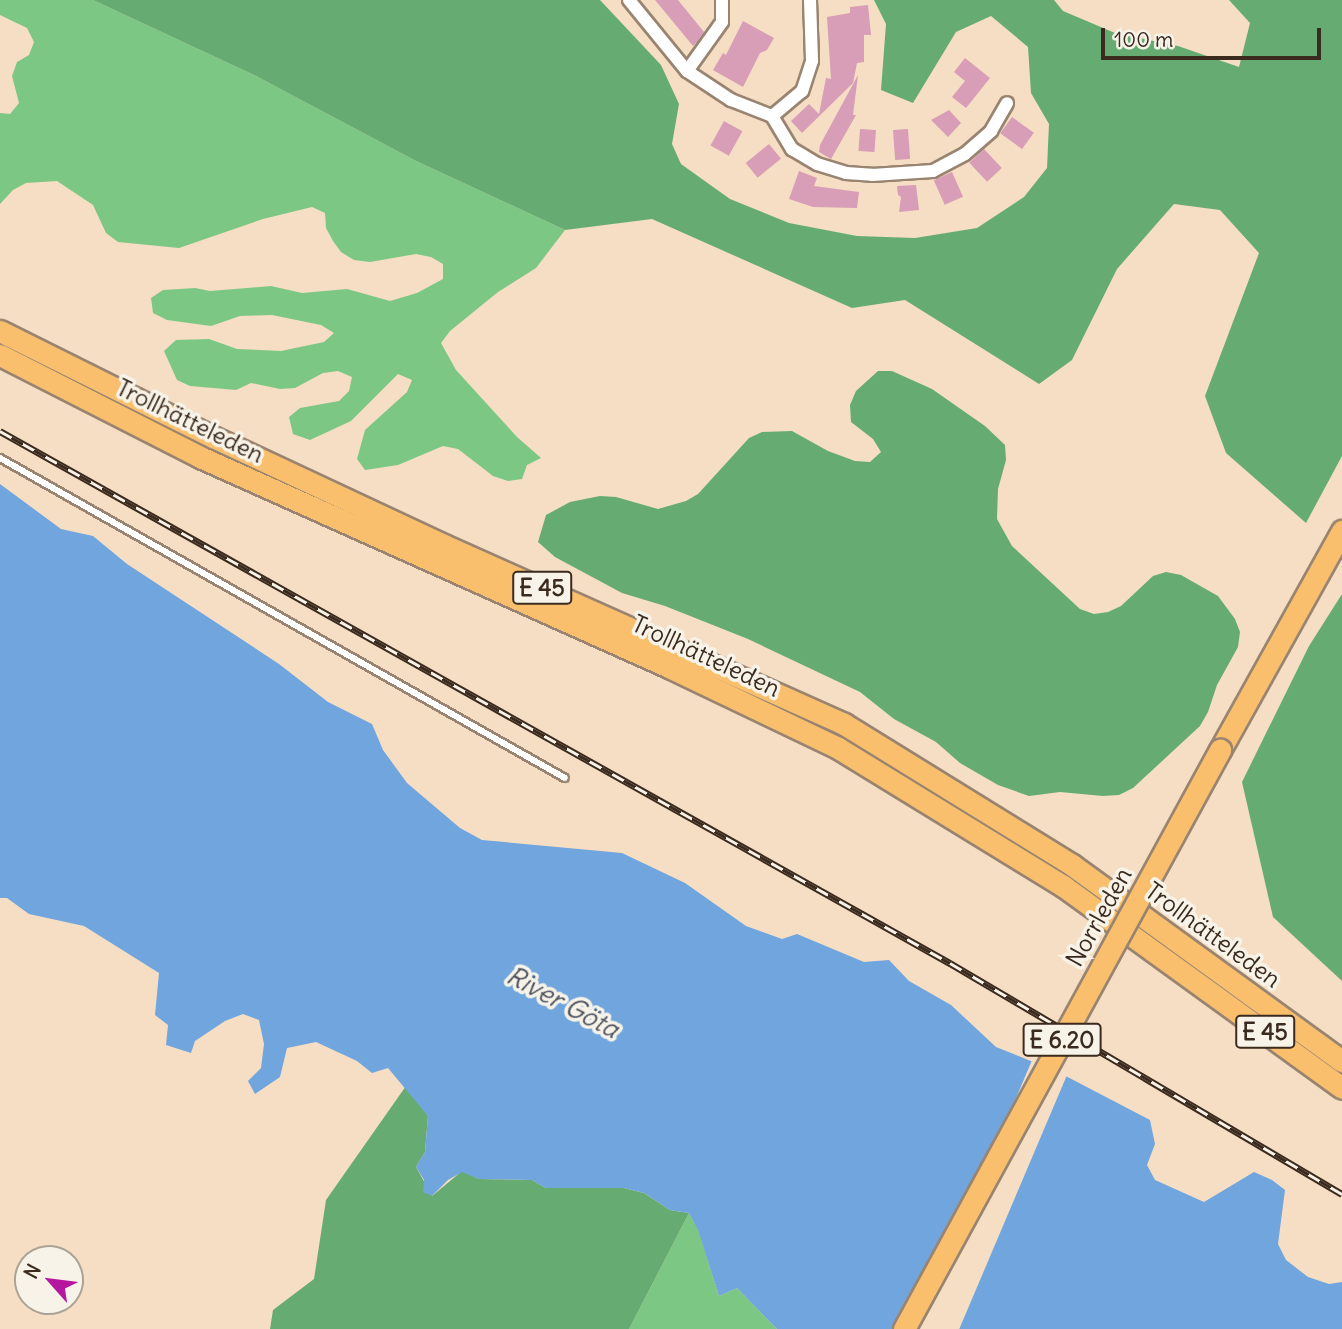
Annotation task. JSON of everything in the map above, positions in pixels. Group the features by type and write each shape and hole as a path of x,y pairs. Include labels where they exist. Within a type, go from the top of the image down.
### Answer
{"highway":[{"name":"Trollhätteleden","path":"0,331 213,437 432,539 844,724 1072,865 1342,1061"},
{"name":"Trollhätteleden","path":"0,355 200,457 670,667 838,748 1063,886 1342,1088"},
{"name":"Norrleden","path":"904,1329 1342,531"}],"street":[{"path":"629,0 687,71 731,100 772,116 792,149 817,164 846,173 872,175 933,171 965,155 991,131 1007,103"},
{"path":"687,71 722,22 722,0"},
{"path":"772,116 802,92 812,61 810,0"}],"lane":[{"path":"0,458 565,778"}],"green space":[{"path":"0,0 93,0 256,76 416,161 565,230 536,268 498,292 450,331 441,343 456,370 517,437 541,458 527,465 522,479 508,481 493,476 458,449 443,446 398,465 365,470 357,459 365,430 407,392 412,380 398,374 351,421 310,440 293,434 289,417 300,408 339,401 349,391 352,377 338,371 323,373 295,388 280,389 251,383 236,390 190,386 177,380 164,351 176,340 209,339 237,349 281,351 324,342 334,333 321,325 272,315 240,316 211,326 167,320 153,313 151,298 163,290 195,288 210,291 271,286 302,293 347,289 390,301 417,293 443,279 443,264 431,257 416,254 370,262 354,260 341,252 333,241 326,228 325,213 312,207 263,219 179,248 118,242 106,233 93,205 57,181 26,183 13,190 0,204 0,113 10,114 19,103 12,76 17,62 29,55 34,42 27,28 0,15"},
{"path":"93,0 600,0 661,65 679,104 672,144 681,164 730,199 789,223 857,236 915,238 977,228 1024,197 1047,168 1049,124 1031,93 1028,47 991,16 956,32 913,103 881,90 886,24 874,0 1054,0 1063,11 1115,33 1178,46 1239,67 1250,23 1229,0 1342,0 1342,456 1306,523 1226,453 1205,396 1259,253 1220,210 1174,204 1117,269 1072,360 1039,384 905,300 852,308 652,219 565,230 416,161 256,76"},
{"path":"878,371 892,371 932,389 985,426 1005,445 1006,460 998,489 997,519 1012,546 1080,609 1094,614 1108,612 1121,606 1153,576 1166,572 1181,575 1218,596 1235,619 1240,632 1238,647 1217,685 1200,726 1133,788 1119,795 1060,792 1029,796 998,785 960,763 936,742 894,719 860,692 748,639 665,606 622,593 555,557 538,542 546,515 570,502 600,496 616,497 658,509 686,501 698,494 749,438 762,432 792,431 828,451 855,461 870,462 881,452 873,439 851,422 850,405 856,391"},
{"path":"1342,594 1342,981 1273,917 1242,782 1309,646"},
{"path":"406,1086 428,1116 425,1152 416,1167 432,1196 462,1171 479,1179 532,1180 546,1188 624,1188 644,1193 670,1210 689,1213 629,1329 270,1329 273,1310 314,1279 326,1200"},
{"path":"689,1213 698,1229 719,1296 737,1288 777,1329 629,1329"}],"water":[{"name":"River Göta","path":"0,484 61,529 93,536 127,564 279,664 328,702 372,724 383,750 407,783 460,828 482,840 622,853 685,883 746,926 782,939 797,934 864,962 889,960 909,981 951,1005 996,1047 1058,1072 1150,1120 1155,1144 1147,1165 1155,1180 1204,1202 1254,1172 1272,1180 1285,1190 1278,1244 1286,1260 1308,1277 1329,1284 1342,1282 1342,1329 777,1329 737,1288 719,1296 698,1230 689,1213 670,1210 644,1193 624,1188 546,1188 532,1180 479,1179 462,1172 448,1180 432,1196 423,1192 424,1180 416,1167 425,1152 428,1116 388,1068 372,1073 357,1061 316,1042 287,1048 280,1077 255,1094 248,1081 261,1068 264,1044 259,1020 243,1014 225,1021 195,1041 191,1053 166,1045 168,1025 155,1015 159,973 84,926 29,914 7,898 0,898"}],"pier":[{"path":"1033,1058 1068,1073 959,1329 918,1329"}],"building":[{"path":"655,0 678,0 704,32 693,46"},
{"path":"868,5 871,35 864,35 864,62 857,63 853,83 802,133 791,121 809,104 819,114 826,78 831,79 827,17 850,13 850,7"},
{"path":"743,21 774,38 767,50 760,53 743,87 713,70 723,53 726,55"},
{"path":"965,58 990,78 966,108 952,97 965,81 954,72"},
{"path":"858,75 853,115 856,115 831,159 819,152 820,145"},
{"path":"949,110 961,123 948,137 931,120"},
{"path":"1012,117 1034,133 1022,149 1000,133"},
{"path":"724,121 742,131 729,156 710,145"},
{"path":"860,129 876,130 874,152 858,151"},
{"path":"908,129 910,159 895,160 893,130"},
{"path":"769,144 781,159 758,178 746,163"},
{"path":"984,149 1002,168 987,182 969,163"},
{"path":"799,171 817,178 814,186 859,192 857,208 813,207 789,199"},
{"path":"952,172 963,197 945,205 934,180"},
{"path":"916,185 919,210 899,212 901,197 898,195 897,186"}],"railway":[{"path":"0,431 950,963 1342,1194"}]}
